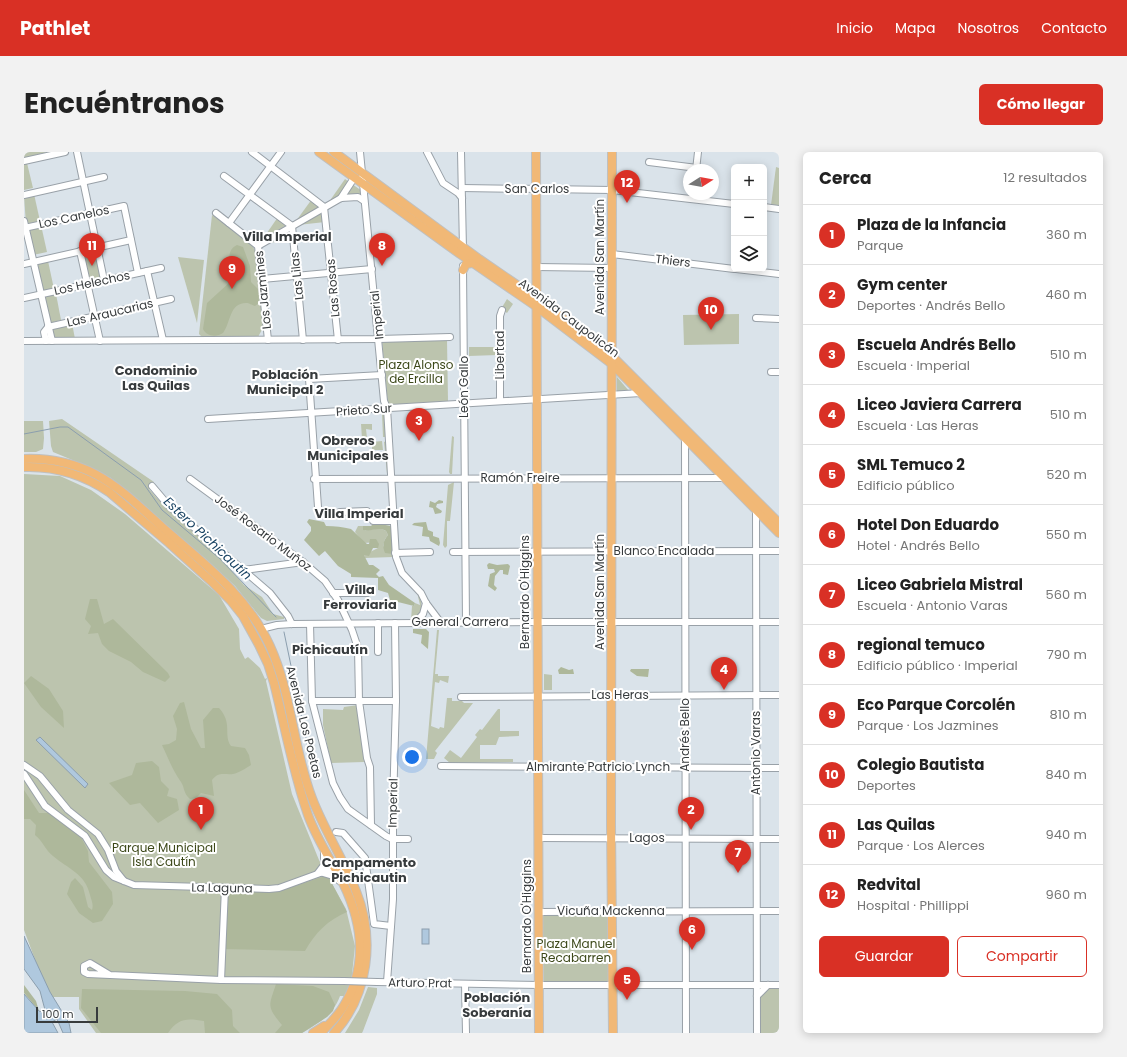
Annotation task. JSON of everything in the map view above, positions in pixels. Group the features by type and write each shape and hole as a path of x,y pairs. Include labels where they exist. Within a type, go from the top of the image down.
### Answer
{"main road":[{"name":"Avenida Caupolicán","path":"319,152 472,263 612,360 641,393 779,532"},
{"name":"Avenida Caupolicán","path":"334,152 536,298 612,360 779,523"},
{"name":"Bernardo O'Higgins","path":"536,152 539,1033"},
{"name":"Avenida San Martín","path":"612,152 611,838 614,984 613,1033"},
{"path":"463,270 466,264 472,263"},
{"name":"Avenida Los Poetas","path":"24,459 53,461 75,466 96,474 120,490 219,577 244,604 261,630 270,647 280,674 309,789 359,899 364,916 367,951 361,986 342,1024 335,1033"},
{"name":"Avenida Los Poetas","path":"24,467 50,468 65,472 87,479 105,490 211,581 243,616 268,664 302,796 312,824 323,849 342,882 356,913 361,952 358,973 352,990 342,1008 322,1033"},
{"path":"243,616 250,624 261,630"},
{"path":"313,1033 332,1022"}],"street":[{"path":"24,161 65,152"},
{"path":"77,152 104,280"},
{"path":"252,152 324,207"},
{"path":"229,222 281,152"},
{"path":"427,152 443,183 458,193 462,198"},
{"name":"León Gallo","path":"461,152 466,622"},
{"path":"697,164 698,152"},
{"path":"352,165 356,163 360,155"},
{"name":"Imperial","path":"360,155 384,401 387,408 395,553 402,573 421,593 426,603 441,623"},
{"path":"649,162 683,167"},
{"path":"224,176 292,226"},
{"path":"24,194 104,177"},
{"path":"341,198 354,178"},
{"name":"San Carlos","path":"462,188 612,190 683,195"},
{"path":"258,246 341,198 358,197 364,201"},
{"name":"San Carlos","path":"714,200 731,203"},
{"name":"Los Canelos","path":"24,226 124,206 131,240"},
{"name":"Las Rosas","path":"324,207 338,340"},
{"path":"767,207 779,209"},
{"name":"Los Jazmines","path":"216,213 258,246 268,340"},
{"path":"24,226 41,294 48,327 49,341"},
{"name":"Las Lilas","path":"292,226 303,340"},
{"path":"24,264 131,240 138,273"},
{"path":"80,251 100,341"},
{"name":"Thiers","path":"612,254 731,269"},
{"path":"536,267 612,268"},
{"name":"Los Helechos","path":"24,298 161,268"},
{"path":"262,280 372,269"},
{"path":"147,271 163,340"},
{"name":"Thiers","path":"761,272 779,274"},
{"name":"Las Araucarias","path":"48,327 171,299"},
{"name":"Libertad","path":"500,401 500,316 502,310"},
{"path":"756,318 779,319"},
{"path":"24,341 338,340 450,337"},
{"path":"772,372 779,372"},
{"path":"318,507 314,479 313,414 310,404 309,379 382,375"},
{"name":"Prieto Sur","path":"208,420 641,393"},
{"name":"Andrés Bello","path":"684,437 686,1033"},
{"name":"Ramón Freire","path":"314,479 725,478 736,480"},
{"name":"José Rosario Muñoz","path":"190,479 303,562 325,581 333,593 349,624 359,653 359,701 367,758 370,767 371,825"},
{"path":"152,486 169,506 276,598 292,624"},
{"name":"Antonio Varas","path":"756,510 757,1033"},
{"path":"340,512 367,511 373,521 393,521"},
{"name":"Blanco Encalada","path":"453,552 779,551"},
{"path":"395,553 430,552"},
{"path":"244,570 303,562"},
{"path":"333,593 367,593"},
{"path":"416,623 423,614 426,603"},
{"name":"General Carrera","path":"261,630 277,625 292,624 466,622 779,622"},
{"path":"378,623 378,652"},
{"name":"Imperial","path":"387,982 391,926 396,701 395,623"},
{"path":"310,624 312,701 336,790 348,809 386,836 392,839 408,839"},
{"name":"Las Heras","path":"461,697 779,695"},
{"path":"312,701 396,701"},
{"path":"24,765 40,776 68,810 98,834 108,850 116,871 125,882"},
{"name":"Almirante Patricio Lynch","path":"441,766 779,768"},
{"name":"La Laguna","path":"24,774 45,806 85,836 106,870 114,877 134,885 269,889 279,888 334,868"},
{"path":"336,832 343,833 365,858 374,924 391,926"},
{"name":"Lagos","path":"539,838 779,839"},
{"path":"317,874 325,862 323,849"},
{"path":"334,868 343,870 348,874"},
{"path":"317,874 330,874 342,882"},
{"path":"221,980 225,888"},
{"name":"Vicuña Mackenna","path":"539,912 779,911"},
{"name":"Arturo Prat","path":"110,975 221,980 465,984 779,985"},
{"path":"465,984 466,1033"},
{"path":"757,996 768,985"}],"green space":[{"path":"24,152 48,152 24,158"},
{"path":"24,163 27,163 33,188 24,190"},
{"path":"776,167 779,168 779,206 771,205"},
{"path":"345,179 349,182 340,195 331,199"},
{"path":"352,184 362,191 362,197 344,196"},
{"path":"34,194 40,221 26,224 24,196"},
{"path":"312,199 322,206 296,221"},
{"path":"324,210 325,222 298,225"},
{"path":"212,215 250,242 256,252 264,326 258,337 202,337 199,334"},
{"path":"278,217 288,224 262,240"},
{"path":"41,225 47,252 33,255 27,228"},
{"path":"291,229 292,241 265,243"},
{"path":"237,245 243,247 250,266 251,282 258,289 259,303 255,306 246,303 236,306 223,333 215,336 210,335 203,329 207,303 230,282 229,256 230,252"},
{"path":"95,250 102,280 88,283 82,253"},
{"path":"178,257 204,260 197,323"},
{"path":"48,261 54,289 43,291 36,264"},
{"path":"56,294 61,320 50,323 44,296"},
{"path":"507,299 513,304 507,313 501,309"},
{"path":"739,314 739,344 684,345 683,315"},
{"path":"72,323 75,339 53,339 51,327"},
{"name":"Plaza Alonso de Ercilla","path":"447,340 448,401 388,405 382,341"},
{"path":"469,347 497,347 497,355 469,356"},
{"path":"617,377 629,391 617,391"},
{"path":"382,414 385,414 385,437 383,437"},
{"path":"62,419 154,482 149,489 158,499 177,518 228,562 226,564 244,585 262,597 273,614 284,617 284,619 267,621 261,618 235,586 207,560 111,478 53,452 51,446 49,421"},
{"path":"24,421 43,421 43,449 36,452 24,452"},
{"path":"361,424 372,424 372,430 366,429 367,438 362,439"},
{"path":"452,436 454,437 452,474 450,474 449,472"},
{"path":"382,441 383,450 372,450 372,442"},
{"path":"386,441 388,473 387,474 384,442"},
{"name":"Parque Municipal Isla Cautín","path":"24,474 60,476 91,490 125,514 219,595 239,629 240,649 245,659 248,657 260,668 265,679 267,678 266,681 292,794 319,860 346,909 355,946 351,984 344,996 340,996 334,1008 325,1018 302,1033 96,1033 79,1009 79,997 49,997 24,930"},
{"path":"454,482 450,521 447,521 447,546 445,548 443,545 448,485"},
{"path":"439,500 443,501 443,503 437,504 436,507 442,511 441,513 435,514 433,508 429,507 430,501 435,503"},
{"path":"309,519 324,522 326,526 351,529 367,544 369,544 370,539 376,539 379,544 378,548 373,548 369,556 364,555 369,565 373,565 380,570 376,574 379,577 383,576 389,585 415,603 414,606 390,600 388,593 378,590 378,578 351,577 351,574 338,566 325,551 319,556 304,540 311,531 311,527 307,522"},
{"path":"426,522 428,530 433,532 433,536 439,538 439,546 430,541 429,537 422,536 423,527 412,525 414,523"},
{"path":"374,523 391,526 393,554 385,553 384,550 383,546 388,535 386,531 380,529 363,530 363,526 371,526"},
{"path":"358,526 363,526 363,530 378,529 386,531 388,535 383,546 393,554 393,557 365,558 364,555 378,548 378,542 364,543 355,532"},
{"path":"489,563 497,565 508,564 510,566 508,575 503,574 503,570 500,570 495,576 494,585 497,588 495,591 488,586 490,574 495,572 494,569 488,569 487,565"},
{"path":"417,592 421,600 422,609 421,613 416,619 411,620 412,606 414,606 415,603 420,605"},
{"path":"90,599 97,599 104,624 113,619 168,673 170,677 165,682 143,672 131,662 109,651 102,644 98,633 88,634 91,626 85,619"},
{"path":"413,629 426,629 429,632 428,649 421,643 422,635 413,633"},
{"path":"437,630 439,630 435,674 438,674 438,676 449,676 448,683 440,680 439,683 435,682 431,726 439,729 440,727 444,728 447,698 452,698 452,701 473,703 435,751 437,753 434,759 426,759"},
{"path":"561,667 569,670 573,669 574,674 559,674 558,670"},
{"path":"631,669 649,669 648,677 637,676 630,671"},
{"path":"544,674 552,675 552,690 544,690"},
{"path":"31,676 49,689 63,711 64,728 41,707 24,683"},
{"path":"184,702 191,729 201,748 205,748 203,720 213,708 219,708 226,719 228,738 231,746 245,748 249,755 251,765 233,774 219,774 212,780 214,796 201,793 196,798 190,799 186,795 162,745 169,744 176,740 177,729 173,716 180,703"},
{"path":"358,705 364,762 331,763 323,725 323,709 343,710 344,707"},
{"path":"498,709 500,709 500,731 519,731 519,736 499,737 496,745 480,745 480,759 513,759 513,762 450,763 444,758 450,750 461,758 477,737 475,735 480,729 482,730"},
{"path":"152,761 159,767 161,781 169,789 167,796 177,799 179,810 158,823 140,803 130,805 109,783 132,775 136,763"},
{"path":"24,790 39,813 50,813 81,837 88,851 89,862 112,892 113,904 102,921 93,923 79,913 67,894 71,882 75,878 83,887 88,907 92,910 92,902 88,888 84,881 75,872 50,854 35,835 36,825 30,819 24,819"},
{"path":"328,876 347,912 328,923 313,938 305,951 222,949 225,892 279,891"},
{"name":"Plaza Manuel Recabarren","path":"609,914 609,983 546,984 544,981 542,917 544,915"},
{"path":"276,984 313,986 329,992 335,1005 333,1011 327,1017 302,1033 275,1033 282,1025 273,1014 270,1006"},
{"path":"24,985 36,1001 39,1011 24,993"},
{"path":"779,986 779,1033 758,1033 758,992 764,987"},
{"path":"368,987 377,988 377,994 362,1033 345,1033 359,1010"},
{"path":"82,989 185,991 217,994 232,1010 233,1026 240,1033 205,1033 204,1021 183,1020 175,1024 168,1033 101,1033 81,1008"}],"water":[{"path":"40,737 88,784 85,788 36,740"},
{"path":"422,929 429,929 429,944 422,944"},
{"path":"24,936 50,992 69,1023 71,1033 63,1033 57,1019 52,1022 58,1033 24,1033 24,994 39,1011 42,1012 45,1010 40,991 24,969"}],"waterway":[{"name":"Estero Pichicautín","path":"24,434 60,427 68,427 141,480 162,510 219,558 276,617"},
{"name":"Estero Pichicautín","path":"284,632 313,772"}],"place":[{"name":"Redvital","path":"627,203"},
{"name":"Las Quilas","path":"92,266"},
{"name":"regional temuco","path":"382,266"},
{"name":"Eco Parque Corcolén","path":"232,289"},
{"name":"Colegio Bautista","path":"711,330"},
{"name":"Escuela Andrés Bello","path":"419,441"},
{"name":"Liceo Javiera Carrera","path":"724,690"},
{"name":"Plaza de la Infancia","path":"201,830"},
{"name":"Gym center","path":"691,830"},
{"name":"Liceo Gabriela Mistral","path":"738,873"},
{"name":"Hotel Don Eduardo","path":"692,950"},
{"name":"SML Temuco 2","path":"627,1000"}],"district":[{"name":"Villa Imperial","path":"287,236"},
{"name":"Condominio Las Quilas","path":"156,378"},
{"name":"Población Municipal 2","path":"285,382"},
{"name":"Obreros Municipales","path":"348,448"},
{"name":"Villa Imperial","path":"359,513"},
{"name":"Villa Ferroviaria","path":"360,596"},
{"name":"Pichicautín","path":"330,649"},
{"name":"Campamento Pichicautin","path":"369,870"},
{"name":"Población Soberanía","path":"497,1004"}]}
